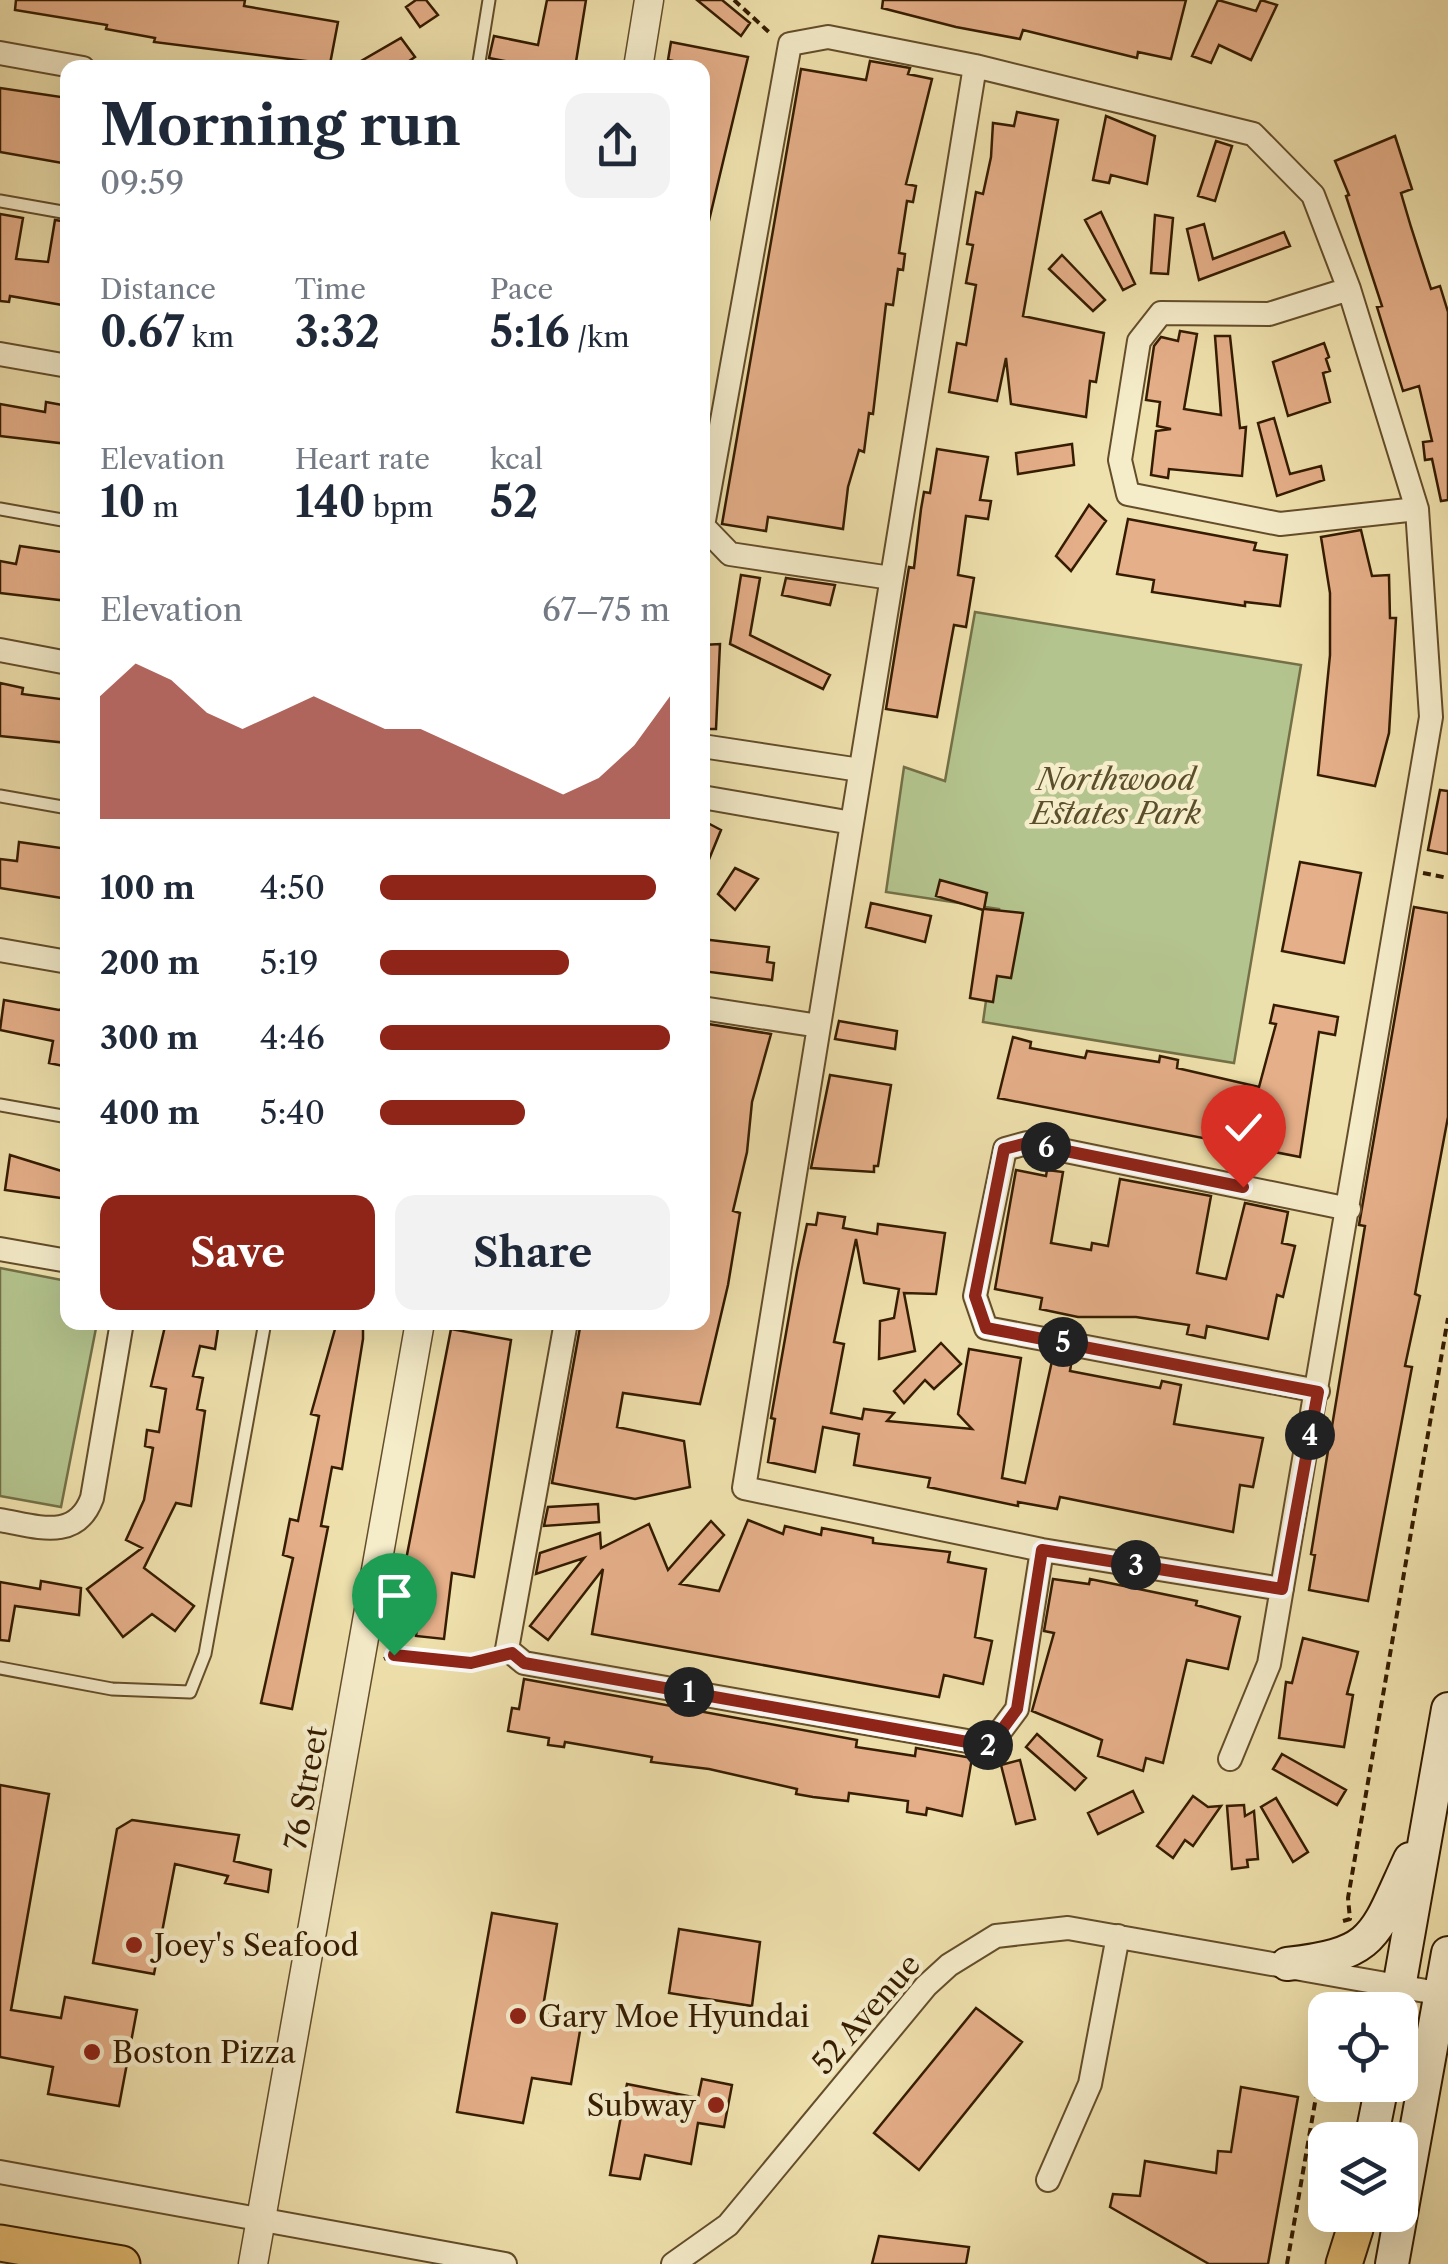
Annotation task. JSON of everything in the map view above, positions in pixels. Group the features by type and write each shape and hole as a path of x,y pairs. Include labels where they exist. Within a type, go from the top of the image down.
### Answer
{"main road":[{"path":"1399,1992 1448,1710"},
{"path":"1287,1964 1337,1957 1371,1937 1427,1824"},
{"path":"1392,2264 1444,1994 1448,1953"},
{"path":"1346,2264 1354,2232"},
{"path":"0,2242 122,2264"}],"street":[{"path":"639,60 650,0"},
{"path":"710,487 790,44 828,36 974,66 1253,134 1313,194 1349,288 1417,509 1432,717 1268,1664 1230,1760"},
{"path":"0,53 60,64"},
{"path":"974,66 744,1488 1042,1550 1282,1589"},
{"path":"1349,288 1268,314 1161,313 1138,341 1120,460 1128,494 1280,524 1417,509"},
{"path":"0,354 60,365"},
{"path":"710,533 730,554 891,578"},
{"path":"0,650 60,661"},
{"path":"710,747 860,770"},
{"path":"710,798 852,823"},
{"path":"0,950 60,961"},
{"path":"710,1009 819,1026"},
{"path":"1318,1392 986,1328 975,1296 1004,1149 1027,1143 1349,1208"},
{"path":"0,1249 60,1260"},
{"path":"0,1520 61,1530 83,1517 92,1498 121,1330"},
{"name":"76 Street","path":"253,2264 419,1330"},
{"path":"565,1330 507,1649 524,1663 990,1746 1017,1709 1042,1550"},
{"name":"52 Avenue","path":"673,2264 728,2225 926,1986 949,1965 996,1936 1068,1928 1287,1964 1376,1992"},
{"path":"1048,2180 1090,2084 1118,1936"},
{"name":"52 Avenue","path":"1418,1997 1444,1994"},
{"path":"0,2172 505,2264"}],"lane":[{"path":"479,60 488,0"},
{"path":"0,201 60,212"},
{"path":"0,509 60,519"},
{"path":"0,796 60,807"},
{"path":"0,1105 60,1115"},
{"path":"0,1668 112,1689 190,1692 204,1654 263,1330"}],"path":[{"path":"734,0 789,50"},
{"path":"1341,1933 1344,1918 1350,1919 1352,1911 1348,1898 1448,1318"},
{"path":"382,1662 389,1656 405,1655 471,1663 512,1653"},
{"path":"1287,2264 1315,2102"}],"green space":[{"name":"Northwood Estates Park","path":"975,612 1301,665 1234,1063 983,1022 999,909 886,892 904,767 945,781"},
{"path":"0,1268 60,1280 60,1330 96,1330 61,1507 0,1496"}],"building":[{"path":"16,0 245,0 244,6 338,22 331,60 298,60 154,42 155,38 106,29 107,25 15,10"},
{"path":"416,0 426,0 438,15 420,27 406,7"},
{"path":"547,0 586,0 576,60 489,58 494,36 538,45"},
{"path":"697,0 722,0 750,23 741,36"},
{"path":"883,0 1186,0 1171,59 1138,52 1137,58 1023,30 1020,39 956,27 882,8"},
{"path":"1218,0 1256,11 1261,0 1277,5 1251,60 1219,45 1211,63 1192,56"},
{"path":"401,38 415,57 411,60 363,60"},
{"path":"671,42 748,57 710,216 710,60 668,60"},
{"path":"870,61 910,68 908,74 932,79 906,184 916,186 913,202 907,201 899,253 905,254 903,270 898,269 893,305 886,304 873,414 869,413 864,452 859,450 848,487 843,529 768,517 766,531 722,524 801,69 866,80"},
{"path":"0,88 60,97 60,163 0,152"},
{"path":"1017,112 1058,120 1023,316 1104,333 1096,382 1090,381 1086,417 1011,404 1006,358 997,401 949,392 957,343 966,345 976,285 966,283 973,245 967,244 976,192 983,194 993,123 1014,126"},
{"path":"1106,116 1155,136 1147,184 1111,175 1109,183 1093,180"},
{"path":"1395,136 1412,189 1401,193 1411,227 1431,289 1440,286 1448,312 1448,500 1441,501 1432,459 1425,460 1423,442 1432,441 1419,386 1403,391 1377,307 1382,306 1335,161"},
{"path":"1216,141 1232,146 1215,201 1198,196"},
{"path":"1101,212 1135,284 1123,290 1085,220"},
{"path":"0,214 23,218 16,259 48,262 55,220 60,221 60,305 10,296 9,302 0,301"},
{"path":"1155,215 1173,218 1168,274 1151,273"},
{"path":"1204,224 1213,259 1284,232 1290,246 1199,280 1187,229"},
{"path":"1062,255 1105,300 1093,311 1049,269"},
{"path":"1180,331 1197,334 1184,409 1221,415 1215,336 1230,336 1240,428 1246,427 1242,476 1169,469 1168,478 1151,475 1156,431 1171,429 1157,426 1160,402 1146,400 1154,346 1161,337 1178,341"},
{"path":"1324,343 1330,371 1323,373 1330,402 1288,416 1273,362"},
{"path":"46,402 60,405 60,443 0,436 0,404 45,412"},
{"path":"1274,418 1290,474 1321,466 1324,480 1277,496 1258,423"},
{"path":"1072,444 1074,465 1018,474 1016,453"},
{"path":"937,449 988,457 980,500 991,501 988,519 966,516 958,575 974,578 966,627 954,625 937,717 886,709 909,567 914,568 924,492 930,493"},
{"path":"1089,505 1106,521 1071,571 1056,556"},
{"path":"1128,519 1256,543 1254,550 1287,555 1280,606 1245,602 1245,606 1152,592 1154,580 1117,574"},
{"path":"1361,530 1372,576 1389,575 1390,618 1396,618 1389,733 1375,786 1318,775 1330,655 1330,593 1321,537"},
{"path":"20,546 60,552 60,600 0,593 0,561 16,564"},
{"path":"741,575 760,578 750,635 830,675 823,689 730,644"},
{"path":"786,578 835,585 830,605 782,595"},
{"path":"720,644 716,729 710,729 710,645"},
{"path":"0,683 23,688 22,694 60,699 60,742 0,736"},
{"path":"1440,790 1448,791 1448,854 1428,850"},
{"path":"710,824 721,830 710,857"},
{"path":"19,842 60,848 60,898 0,888 0,859 17,861"},
{"path":"1300,862 1361,873 1344,963 1282,951"},
{"path":"735,868 758,879 735,910 718,894"},
{"path":"940,880 987,893 984,909 1023,913 1011,978 997,976 993,1002 970,998 983,910 936,896"},
{"path":"871,903 931,916 925,942 866,927"},
{"path":"1414,907 1448,913 1448,1117 1415,1294 1420,1296 1405,1366 1412,1367 1368,1601 1309,1590 1315,1555 1311,1554 1365,1226 1359,1225"},
{"path":"710,940 769,947 767,962 774,963 772,980 710,972"},
{"path":"4,1000 60,1010 60,1065 49,1063 53,1041 0,1030"},
{"path":"1274,1005 1338,1017 1335,1035 1319,1032 1300,1157 998,1098 1013,1037 1031,1042 1030,1048 1085,1058 1087,1051 1159,1062 1160,1056 1178,1060 1177,1068 1259,1087 1276,1024 1270,1023"},
{"path":"839,1021 897,1031 895,1049 835,1039"},
{"path":"710,1024 771,1034 752,1102 747,1152 733,1211 740,1213 728,1285 700,1404 623,1393 617,1427 684,1441 690,1487 635,1499 552,1483 580,1330 710,1330"},
{"path":"830,1075 891,1085 874,1172 811,1168"},
{"path":"10,1155 60,1171 60,1198 5,1190"},
{"path":"1016,1170 1046,1176 1047,1170 1063,1172 1051,1243 1091,1250 1092,1243 1108,1246 1120,1179 1211,1196 1197,1273 1226,1279 1245,1203 1288,1212 1282,1243 1295,1246 1283,1297 1277,1295 1268,1339 1207,1326 1205,1338 1187,1334 1189,1325 1136,1317 1078,1317 1040,1309 1042,1298 995,1289"},
{"path":"818,1213 845,1217 843,1228 877,1234 878,1224 945,1233 936,1294 904,1293 915,1351 879,1359 880,1321 894,1318 899,1289 864,1283 856,1239 834,1342 844,1344 831,1413 862,1419 864,1409 894,1413 887,1421 972,1429 958,1414 969,1349 1021,1358 1002,1478 1025,1483 1052,1361 1071,1365 1070,1371 1122,1381 1160,1388 1162,1381 1181,1385 1174,1424 1263,1438 1253,1487 1240,1485 1233,1532 1060,1497 1057,1509 1018,1502 1018,1506 928,1487 930,1478 854,1465 859,1434 823,1427 815,1472 768,1462 775,1419 771,1418 797,1271 807,1224 816,1225"},
{"path":"164,1330 218,1330 215,1349 200,1346 193,1376 203,1378 197,1409 205,1411 191,1506 176,1503 144,1568 194,1606 175,1631 152,1614 123,1637 87,1589 142,1548 126,1540 144,1500 153,1448 145,1446 147,1430 159,1432 166,1389 151,1386"},
{"path":"335,1330 363,1330 342,1469 332,1467 321,1526 328,1527 292,1709 261,1703 293,1558 283,1555 290,1519 298,1521 319,1416 311,1414"},
{"path":"451,1330 511,1340 474,1577 452,1573 444,1639 416,1636 425,1569 405,1565"},
{"path":"941,1343 961,1364 934,1389 925,1380 904,1403 894,1391"},
{"path":"598,1504 599,1522 544,1526 548,1507"},
{"path":"748,1520 783,1534 785,1526 821,1535 822,1528 873,1538 873,1543 950,1552 948,1562 986,1569 975,1637 992,1641 983,1684 944,1675 939,1697 592,1634 603,1569 548,1640 530,1626 584,1558 536,1574 540,1553 600,1533 601,1548 649,1524 668,1570 711,1521 724,1535 680,1584 719,1591"},
{"path":"1053,1579 1089,1584 1090,1579 1197,1601 1196,1605 1240,1617 1228,1669 1187,1660 1163,1763 1146,1758 1143,1771 1098,1756 1102,1740 1032,1711 1054,1633 1044,1631"},
{"path":"41,1581 81,1588 79,1615 15,1606 9,1641 0,1640 0,1582 40,1589"},
{"path":"1303,1638 1358,1652 1347,1694 1353,1695 1344,1747 1279,1738 1286,1682 1292,1683"},
{"path":"524,1679 857,1740 856,1747 915,1756 916,1748 972,1758 962,1816 927,1808 926,1815 907,1812 908,1801 849,1793 848,1801 813,1797 796,1794 797,1789 709,1769 651,1762 652,1757 565,1742 564,1747 548,1745 549,1738 508,1731 512,1708 519,1709"},
{"path":"1037,1734 1086,1778 1075,1790 1026,1747"},
{"path":"1282,1754 1346,1790 1337,1805 1273,1769"},
{"path":"1020,1760 1035,1819 1016,1824 1001,1765"},
{"path":"0,1785 49,1794 11,2010 61,2018 65,1997 137,2010 119,2106 48,2094 53,2067 0,2057"},
{"path":"1133,1791 1143,1812 1098,1834 1088,1813"},
{"path":"1193,1796 1208,1807 1221,1806 1193,1846 1185,1840 1173,1858 1157,1846"},
{"path":"1276,1798 1308,1852 1293,1862 1261,1807"},
{"path":"1244,1805 1245,1816 1254,1811 1258,1859 1247,1860 1248,1867 1232,1869 1227,1806"},
{"path":"132,1820 239,1835 234,1861 271,1870 268,1892 225,1883 228,1876 175,1864 154,1974 93,1963 117,1829"},
{"name":"Gary Moe Hyundai","path":"492,1913 557,1924 542,2013 582,2019 571,2084 532,2078 523,2123 457,2112"},
{"path":"679,1929 760,1942 752,2006 669,1993"},
{"path":"976,2008 1022,2042 919,2170 874,2133"},
{"path":"702,2079 732,2085 724,2127 698,2123 691,2164 645,2155 640,2179 610,2175 627,2084 698,2098"},
{"path":"1241,2087 1298,2097 1268,2264 1209,2264 1110,2207 1113,2194 1140,2196 1145,2161 1216,2173 1218,2151 1231,2152"},
{"path":"879,2236 969,2247 966,2264 872,2264"}],"place":[{"name":"Joey's Seafood","path":"134,1945"},
{"name":"Gary Moe Hyundai","path":"518,2016"},
{"name":"Boston Pizza","path":"92,2052"},
{"name":"Subway","path":"716,2105"}],"route":[{"path":"394,1655 471,1663 512,1653 524,1663 990,1746 1017,1709 1042,1550 1282,1589 1318,1392 986,1328 975,1296 1004,1149 1027,1143 1243,1187"}]}
